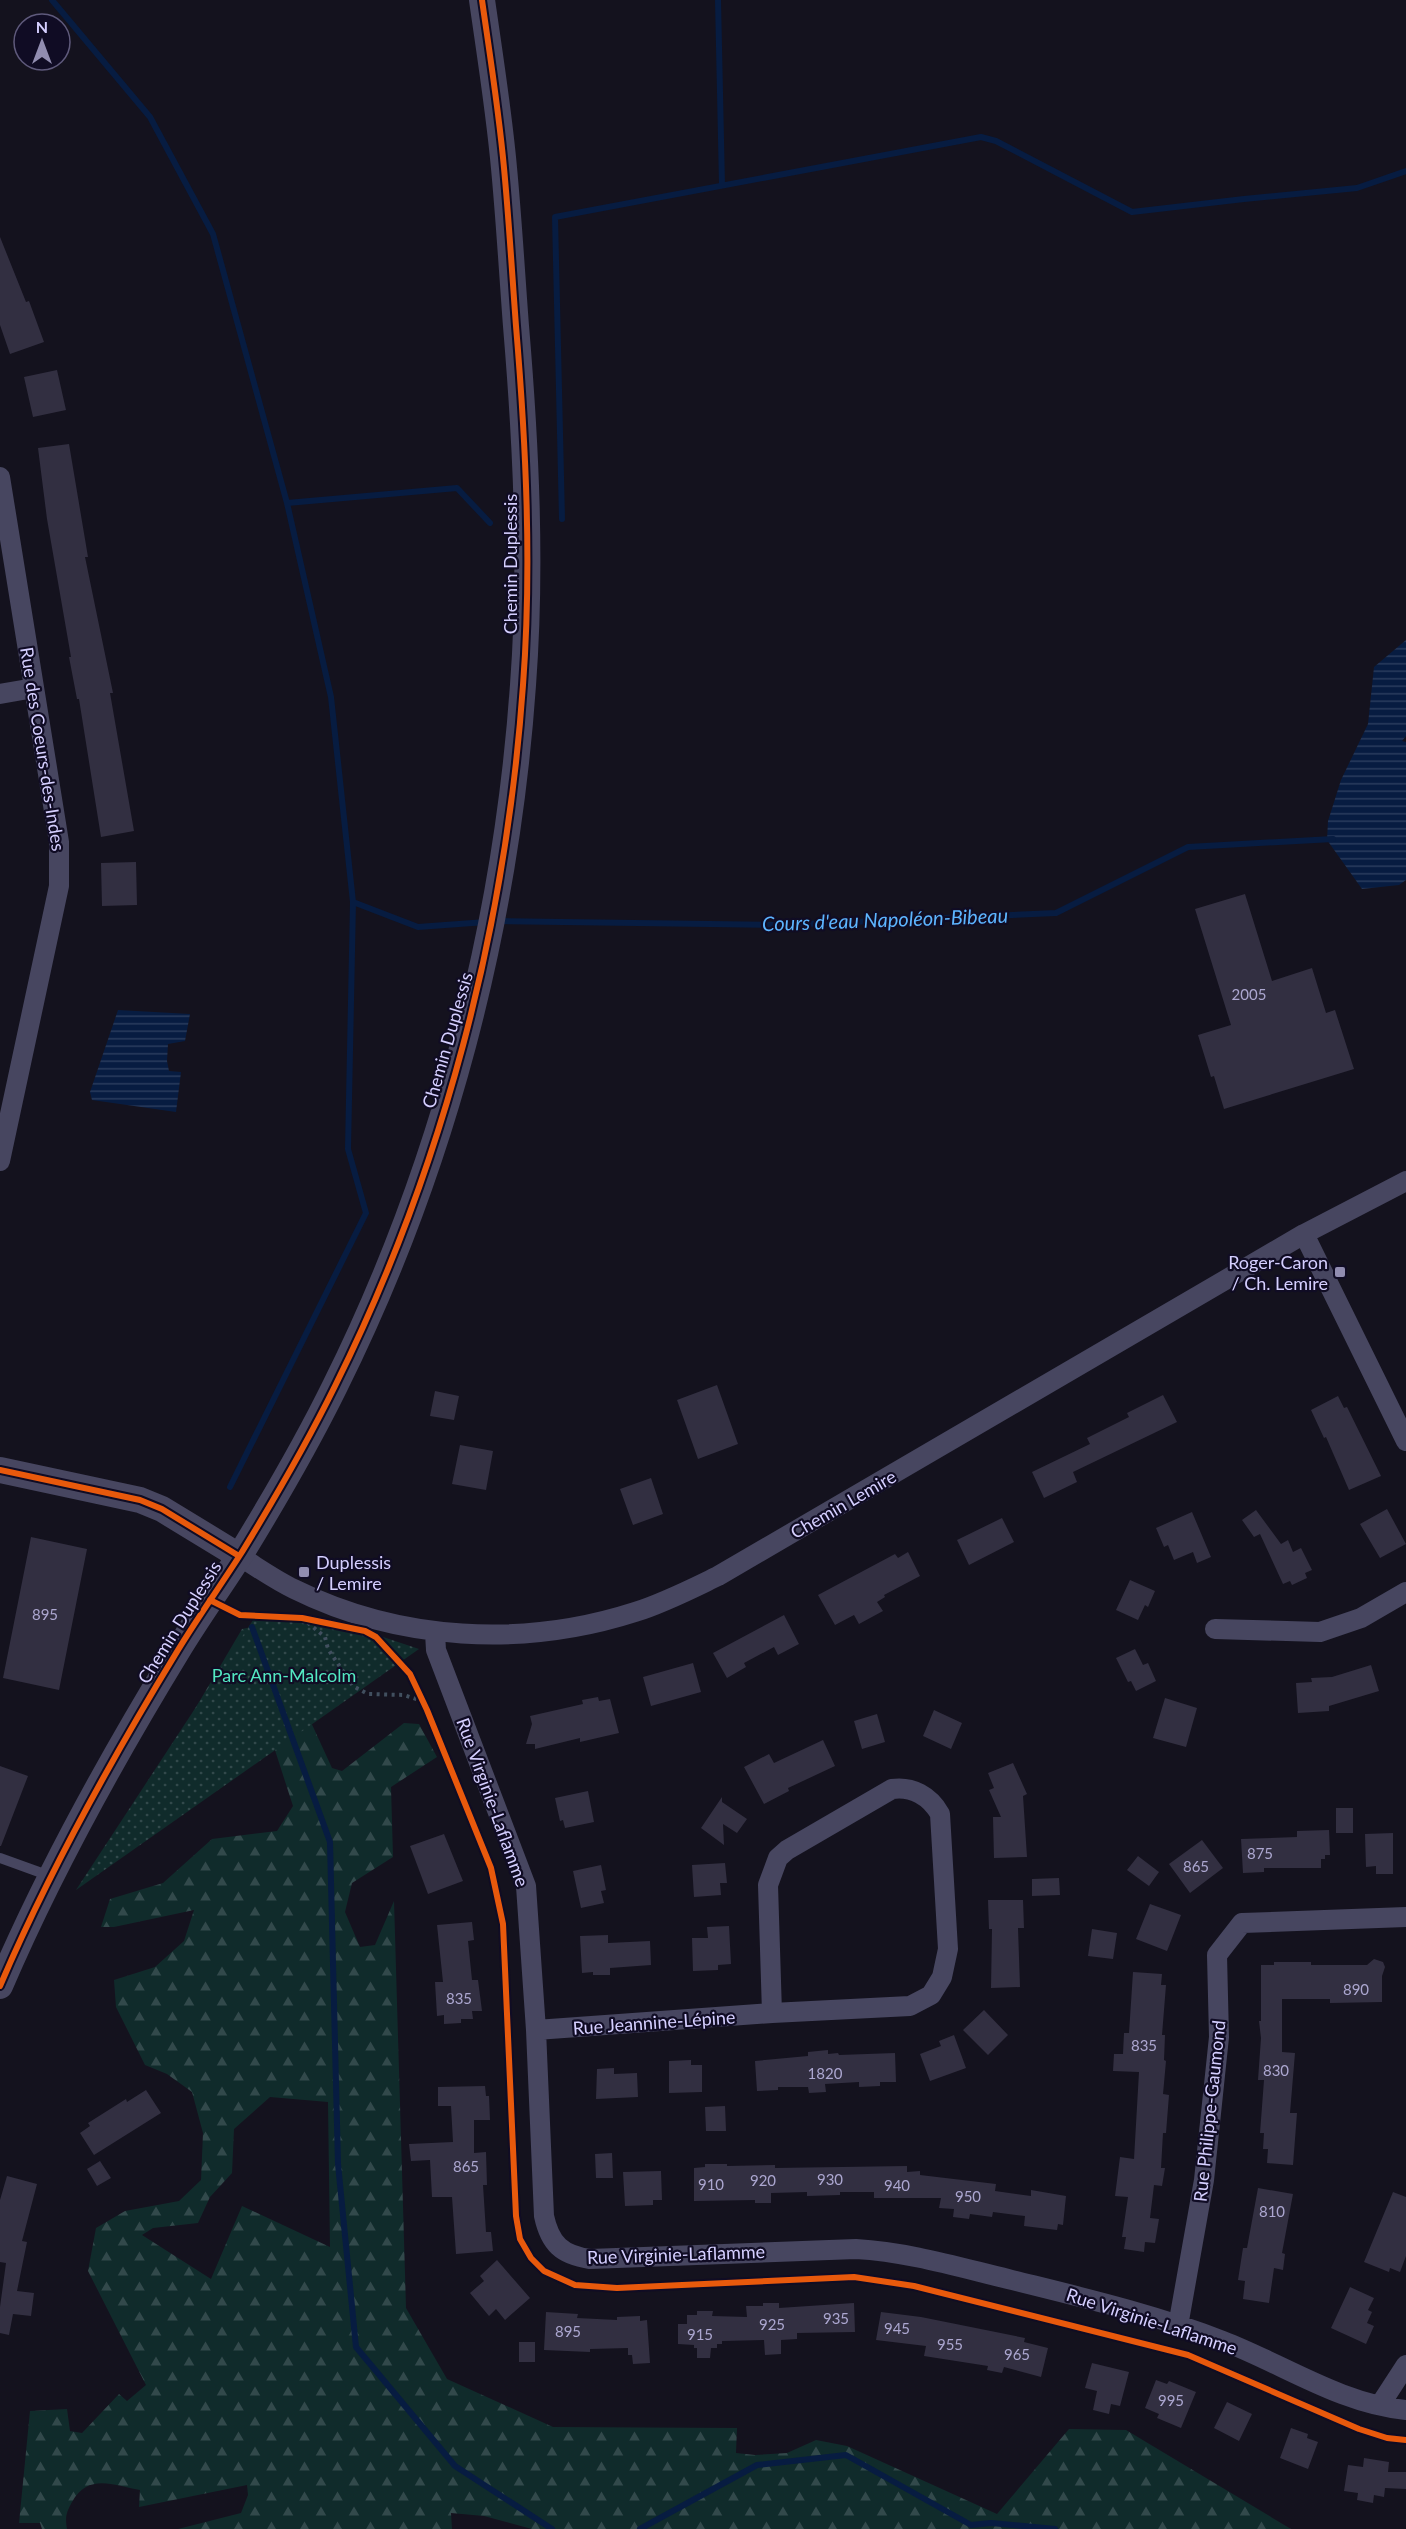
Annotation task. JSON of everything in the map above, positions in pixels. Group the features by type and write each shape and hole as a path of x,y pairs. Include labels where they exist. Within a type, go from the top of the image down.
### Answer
{"street":[{"name":"Chemin Duplessis","path":"0,1986 22,1934 51,1876 134,1724 181,1645 239,1556 288,1473 335,1385 390,1263 419,1185 446,1102 480,980 508,833 524,681 526,604 525,460 504,161 482,0"},
{"name":"Rue des Coeurs-des-Indes","path":"0,477 61,864 59,886 0,1161"},
{"path":"0,694 34,688"},
{"name":"Chemin Lemire","path":"239,1556 292,1588 316,1599 370,1618 435,1633 496,1635 547,1631 633,1613 668,1600 718,1576 1304,1234 1406,1181"},
{"path":"1304,1234 1406,1441"},
{"path":"0,1470 140,1500 162,1509 239,1556"},
{"path":"1215,1629 1320,1632 1361,1618 1406,1592"},
{"name":"Rue Virginie-Laflamme","path":"435,1633 436,1650 526,1886 536,2030 544,2216 547,2231 563,2251 590,2259 856,2248 889,2251 1065,2293 1178,2326 1223,2341 1347,2395 1406,2410"},
{"name":"Rue Jeannine-Lépine","path":"536,2030 772,2013 910,2006 931,1995 942,1977 948,1949 940,1814 935,1804 916,1791 905,1787 892,1789 797,1844 778,1858 768,1885 772,2013"},
{"name":"Rue Philippe-Gaumond","path":"1178,2326 1204,2180 1219,2037 1217,1955 1242,1923 1406,1917"},
{"path":"1380,2405 1406,2365"}],"lane":[{"path":"0,1858 51,1876"}],"path":[{"path":"290,1617 320,1622"},
{"path":"302,1618 325,1637 328,1649 353,1686 368,1694 404,1695 422,1701 427,1710"},
{"path":"419,1692 431,1720"}],"green space":[{"name":"Parc Ann-Malcolm","path":"259,1611 365,1631 419,1649 76,1890"},
{"path":"252,1627 269,1631 332,1768 342,1771 404,1723 419,1724 437,1757 391,1787 393,1857 352,1883 345,1912 360,1947 375,1945 394,1901 406,2308 447,2379 553,2427 737,2428 736,2453 755,2455 787,2453 816,2440 847,2446 997,2514 1069,2429 1126,2430 1291,2529 532,2529 484,2516 451,2513 452,2529 178,2529 241,2513 248,2495 247,2485 139,2507 140,2490 102,2483 93,2484 78,2493 67,2512 67,2529 42,2529 40,2523 19,2523 30,2411 67,2409 70,2431 82,2433 119,2394 127,2401 146,2385 88,2271 96,2228 125,2211 179,2201 201,2180 203,2133 192,2092 167,2074 145,2065 116,2007 114,1980 155,1967 184,1941 194,1910 114,1927 101,1927 110,1899 163,1883 212,1839 277,1831 293,1806 253,1682 192,1714 242,1629","holes":["270,2097 328,2102 330,2247 242,2206 211,2279 142,2235 153,2228 198,2223 210,2197 232,2173 234,2129"]}],"water":[{"path":"1406,640 1406,736 1402,741 1406,742 1406,880 1399,885 1362,889 1327,840 1328,821 1341,780 1368,724 1374,667"},
{"path":"118,1010 190,1014 185,1041 168,1044 169,1071 181,1072 176,1112 92,1100 90,1092"}],"building":[{"path":"0,237 26,302 29,301 44,342 10,354 0,325"},
{"path":"57,370 66,410 33,417 24,377"},
{"path":"69,444 88,557 85,557 113,693 110,693 134,831 101,837 79,699 77,699 69,657 71,657 47,519 38,448"},
{"path":"136,862 137,905 102,906 101,863"},
{"path":"1245,894 1272,981 1312,968 1326,1013 1335,1010 1354,1069 1224,1109 1198,1035 1231,1025 1195,909"},
{"path":"717,1385 738,1444 698,1459 677,1400"},
{"path":"435,1391 459,1396 454,1420 430,1416"},
{"path":"1163,1395 1177,1422 1073,1472 1077,1482 1044,1498 1032,1472 1090,1444 1087,1438 1129,1417 1127,1413"},
{"path":"1338,1396 1344,1408 1347,1407 1381,1476 1349,1490 1326,1437 1324,1438 1311,1410"},
{"path":"460,1445 493,1451 486,1490 452,1484"},
{"path":"651,1478 663,1514 633,1525 620,1489"},
{"path":"1387,1509 1406,1544 1380,1558 1360,1524"},
{"path":"1256,1510 1281,1544 1288,1540 1293,1552 1301,1548 1312,1570 1305,1573 1307,1578 1292,1585 1290,1581 1283,1584 1260,1534 1254,1537 1242,1520"},
{"path":"1192,1512 1211,1557 1197,1563 1193,1552 1174,1560 1168,1545 1164,1547 1156,1528"},
{"path":"1002,1518 1014,1542 969,1565 957,1540"},
{"path":"31,1537 87,1549 59,1690 3,1678"},
{"path":"908,1552 920,1576 884,1595 885,1597 877,1602 883,1611 859,1624 854,1615 835,1625 818,1595 895,1554 898,1558"},
{"path":"1130,1580 1155,1591 1148,1607 1145,1605 1138,1620 1116,1610"},
{"path":"784,1615 799,1644 778,1655 774,1647 744,1663 746,1667 727,1678 713,1653"},
{"path":"1135,1649 1143,1665 1148,1663 1156,1681 1136,1691 1131,1681 1128,1682 1116,1658"},
{"path":"693,1663 701,1692 651,1706 643,1677"},
{"path":"1371,1665 1379,1691 1329,1706 1329,1711 1298,1713 1296,1683 1312,1682 1311,1678 1332,1677"},
{"path":"598,1697 599,1701 610,1699 619,1733 580,1742 580,1738 535,1749 535,1744 526,1744 532,1724 530,1716 583,1704 582,1700"},
{"path":"1165,1698 1197,1708 1186,1747 1153,1738"},
{"path":"934,1710 962,1723 951,1749 923,1736"},
{"path":"877,1714 885,1742 862,1749 854,1721"},
{"path":"823,1740 835,1766 788,1788 789,1791 764,1804 744,1767 769,1754 774,1763"},
{"path":"1013,1763 1027,1794 1023,1796 1027,1857 994,1858 993,1817 1001,1817 989,1790 994,1788 988,1773"},
{"path":"0,1766 28,1776 1,1846 0,1846"},
{"path":"588,1791 594,1822 565,1828 563,1820 560,1821 555,1798"},
{"path":"722,1797 722,1802 747,1819 737,1833 723,1824 724,1845 701,1828"},
{"path":"1336,1808 1353,1808 1353,1833 1336,1833"},
{"path":"1329,1830 1330,1855 1325,1855 1325,1859 1321,1859 1321,1868 1264,1868 1264,1872 1243,1873 1241,1839 1297,1837 1297,1831"},
{"path":"1393,1833 1393,1874 1376,1874 1376,1866 1366,1867 1365,1834"},
{"path":"444,1834 463,1881 428,1894 410,1846"},
{"path":"1202,1840 1223,1868 1190,1893 1169,1864"},
{"path":"1138,1856 1159,1872 1149,1886 1127,1870"},
{"path":"725,1863 727,1883 720,1883 721,1895 694,1897 692,1865"},
{"path":"601,1865 606,1890 601,1891 604,1903 581,1908 573,1871"},
{"path":"1059,1878 1060,1895 1032,1896 1032,1879"},
{"path":"988,1900 1023,1900 1024,1928 1018,1928 1020,1987 991,1988 992,1929 989,1929"},
{"path":"1150,1904 1181,1915 1167,1951 1136,1939"},
{"path":"472,1922 474,1940 468,1941 472,1980 478,1980 482,2011 472,2011 473,2019 461,2019 461,2023 444,2024 444,2015 437,2016 435,1982 443,1982 437,1925"},
{"path":"729,1926 731,1964 718,1965 718,1970 693,1971 692,1938 708,1938 707,1927"},
{"path":"1092,1929 1117,1933 1113,1959 1088,1956"},
{"path":"608,1935 608,1943 650,1941 651,1965 610,1968 610,1975 582,1973 580,1936"},
{"path":"1374,1959 1383,1962 1385,1967 1382,1976 1382,2002 1330,2003 1330,1999 1282,1999 1282,2052 1295,2053 1290,2113 1297,2113 1293,2165 1267,2163 1268,2149 1263,2149 1264,2133 1260,2133 1264,2080 1258,2080 1261,2038 1259,2021 1261,2021 1261,1965 1274,1965 1274,1962 1311,1962 1311,1965 1367,1965"},
{"path":"1133,1972 1162,1974 1161,1985 1166,1985 1162,2035 1165,2035 1164,2060 1166,2061 1163,2094 1169,2095 1166,2133 1163,2133 1161,2168 1165,2168 1162,2186 1154,2185 1150,2218 1159,2219 1155,2243 1145,2242 1144,2252 1124,2249 1126,2237 1122,2237 1128,2197 1115,2196 1120,2157 1134,2159 1139,2072 1113,2071 1114,2054 1123,2054 1124,2033 1129,2033"},
{"path":"984,2010 1008,2035 988,2055 963,2030"},
{"path":"954,2035 966,2068 930,2081 920,2054 941,2046 939,2041"},
{"path":"828,2050 828,2054 838,2053 839,2055 895,2053 896,2082 880,2082 880,2086 859,2087 859,2082 825,2084 826,2092 809,2093 808,2087 778,2087 778,2090 757,2091 755,2061 808,2056 808,2052"},
{"path":"691,2060 691,2065 702,2065 702,2092 669,2093 669,2061"},
{"path":"614,2068 614,2074 637,2073 638,2097 596,2099 597,2069"},
{"path":"485,2086 486,2096 489,2096 490,2120 474,2120 474,2153 486,2152 487,2185 483,2185 486,2232 491,2232 493,2251 456,2254 452,2197 432,2197 430,2160 411,2161 409,2144 453,2142 451,2106 438,2106 438,2087"},
{"path":"146,2090 161,2113 94,2155 80,2133 90,2126 88,2123 126,2099 127,2102"},
{"path":"725,2106 726,2131 706,2131 705,2107"},
{"path":"612,2153 613,2178 596,2178 595,2154"},
{"path":"100,2161 111,2178 97,2186 87,2169"},
{"path":"705,2164 775,2165 775,2168 907,2166 907,2172 920,2171 920,2175 996,2184 995,2191 1031,2196 1031,2190 1066,2196 1063,2225 1058,2224 1057,2230 1024,2226 1025,2216 993,2212 992,2217 970,2214 969,2219 953,2217 954,2209 939,2208 941,2198 874,2198 874,2192 840,2192 840,2195 807,2196 807,2192 771,2193 771,2203 755,2203 755,2200 694,2201 694,2168 705,2167"},
{"path":"661,2171 662,2200 653,2200 653,2205 625,2206 623,2172"},
{"path":"7,2176 37,2184 22,2241 27,2242 17,2291 34,2293 31,2316 13,2314 9,2335 0,2333 0,2307 6,2263 0,2262 0,2200"},
{"path":"1258,2188 1293,2194 1282,2253 1285,2254 1283,2270 1274,2268 1269,2303 1243,2299 1245,2281 1238,2280 1243,2248 1247,2248"},
{"path":"1393,2192 1406,2197 1406,2256 1400,2272 1390,2268 1389,2272 1364,2262"},
{"path":"497,2260 530,2298 505,2320 496,2309 489,2316 470,2293 484,2281 480,2276"},
{"path":"1350,2287 1374,2298 1368,2310 1372,2312 1367,2323 1374,2326 1366,2344 1331,2328"},
{"path":"763,2303 779,2303 779,2308 854,2303 855,2332 797,2333 797,2339 781,2340 781,2354 765,2355 764,2340 722,2341 722,2344 717,2344 717,2348 711,2348 710,2358 697,2358 697,2348 694,2348 694,2345 678,2344 678,2324 687,2324 687,2315 697,2315 697,2311 713,2311 712,2316 747,2317 746,2306 763,2306"},
{"path":"546,2312 578,2314 577,2318 617,2320 617,2317 640,2316 640,2321 647,2320 650,2363 633,2364 632,2355 628,2355 628,2348 590,2349 590,2352 544,2350"},
{"path":"881,2312 921,2317 1025,2338 1024,2342 1048,2348 1041,2377 1004,2367 1002,2373 987,2370 988,2366 924,2356 926,2346 876,2340"},
{"path":"519,2342 535,2342 535,2362 519,2362"},
{"path":"1092,2363 1129,2372 1120,2406 1111,2404 1109,2414 1093,2410 1097,2391 1085,2388"},
{"path":"1156,2380 1167,2384 1169,2381 1196,2392 1181,2428 1157,2418 1159,2414 1145,2408"},
{"path":"1227,2402 1252,2414 1239,2441 1214,2428"},
{"path":"1291,2428 1308,2434 1307,2438 1318,2442 1308,2469 1280,2458"},
{"path":"1364,2458 1389,2462 1388,2472 1406,2472 1406,2489 1385,2488 1384,2497 1374,2495 1373,2503 1357,2500 1358,2493 1344,2491 1348,2465 1363,2467"}],"waterway":[{"path":"52,0 150,117 213,234 287,503 331,697 353,902 348,1149 366,1213 230,1487"},
{"path":"718,0 722,185"},
{"path":"562,519 555,217 981,137 996,141 1132,212 1357,188 1406,171"},
{"path":"287,503 457,488 490,523"},
{"name":"Cours d'eau Napoléon-Bibeau","path":"499,921 782,925 1056,913 1188,847 1333,839"},
{"name":"Cours d'eau Napoléon-Bibeau","path":"353,902 418,927 486,922"},
{"path":"252,1627 330,1842 338,2164 356,2347 455,2466 552,2529"},
{"path":"640,2529 757,2465 846,2455 971,2525 991,2523 1055,2529"}],"cycle path":[{"path":"0,1986 40,1899 106,1773 193,1625 267,1511 335,1386 373,1304 408,1219 463,1045 485,956 502,866 514,776 526,640 527,550 520,371 509,227 500,126 482,0"},
{"path":"0,1470 140,1500 162,1509 239,1556"},
{"path":"210,1600 240,1615 302,1618 365,1631 376,1637 410,1674 427,1710 491,1868 503,1924 516,2216 520,2239 531,2258 544,2271 575,2285 617,2288 854,2277 914,2286 1188,2355 1359,2429 1387,2438 1406,2440"}],"place":[{"name":"Roger-Caron / Ch. Lemire","path":"1340,1272"},
{"name":"Duplessis / Lemire","path":"304,1572"}]}
